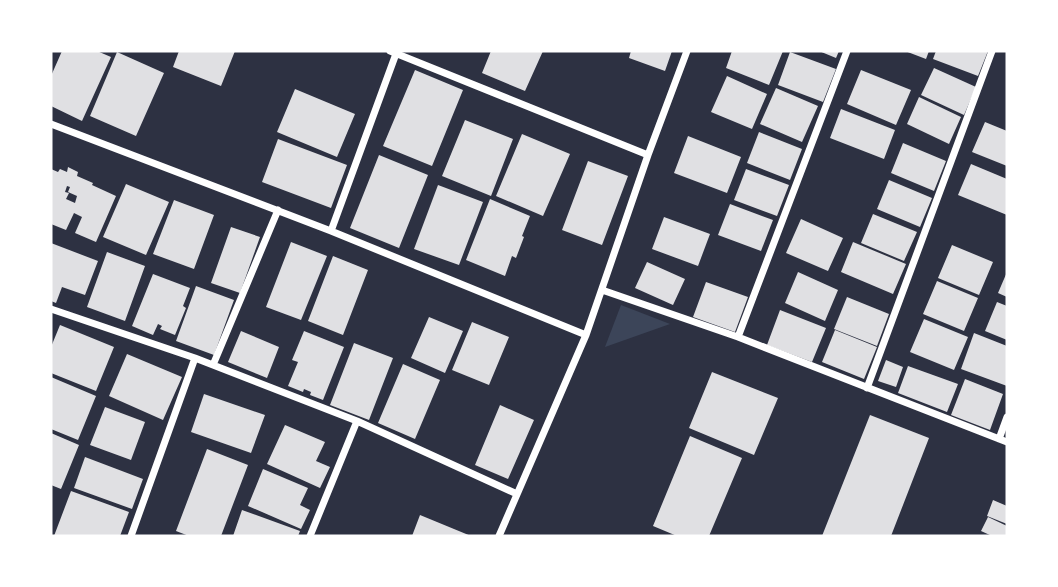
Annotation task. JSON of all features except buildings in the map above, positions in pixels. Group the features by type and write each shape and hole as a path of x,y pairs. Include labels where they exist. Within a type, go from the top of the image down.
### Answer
{"street":[{"path":"499,536 586,335 687,51"},
{"path":"738,337 847,51"},
{"path":"867,388 992,51"},
{"path":"331,231 395,52 648,155"},
{"path":"51,124 278,210 586,335"},
{"path":"213,365 278,210"},
{"path":"602,290 738,337 1003,440 1007,417"},
{"path":"51,309 195,358 357,421 517,494"},
{"path":"131,536 195,358"},
{"path":"310,536 357,421"}],"shaded area":[{"path":"621,305 670,324 605,347"}]}
